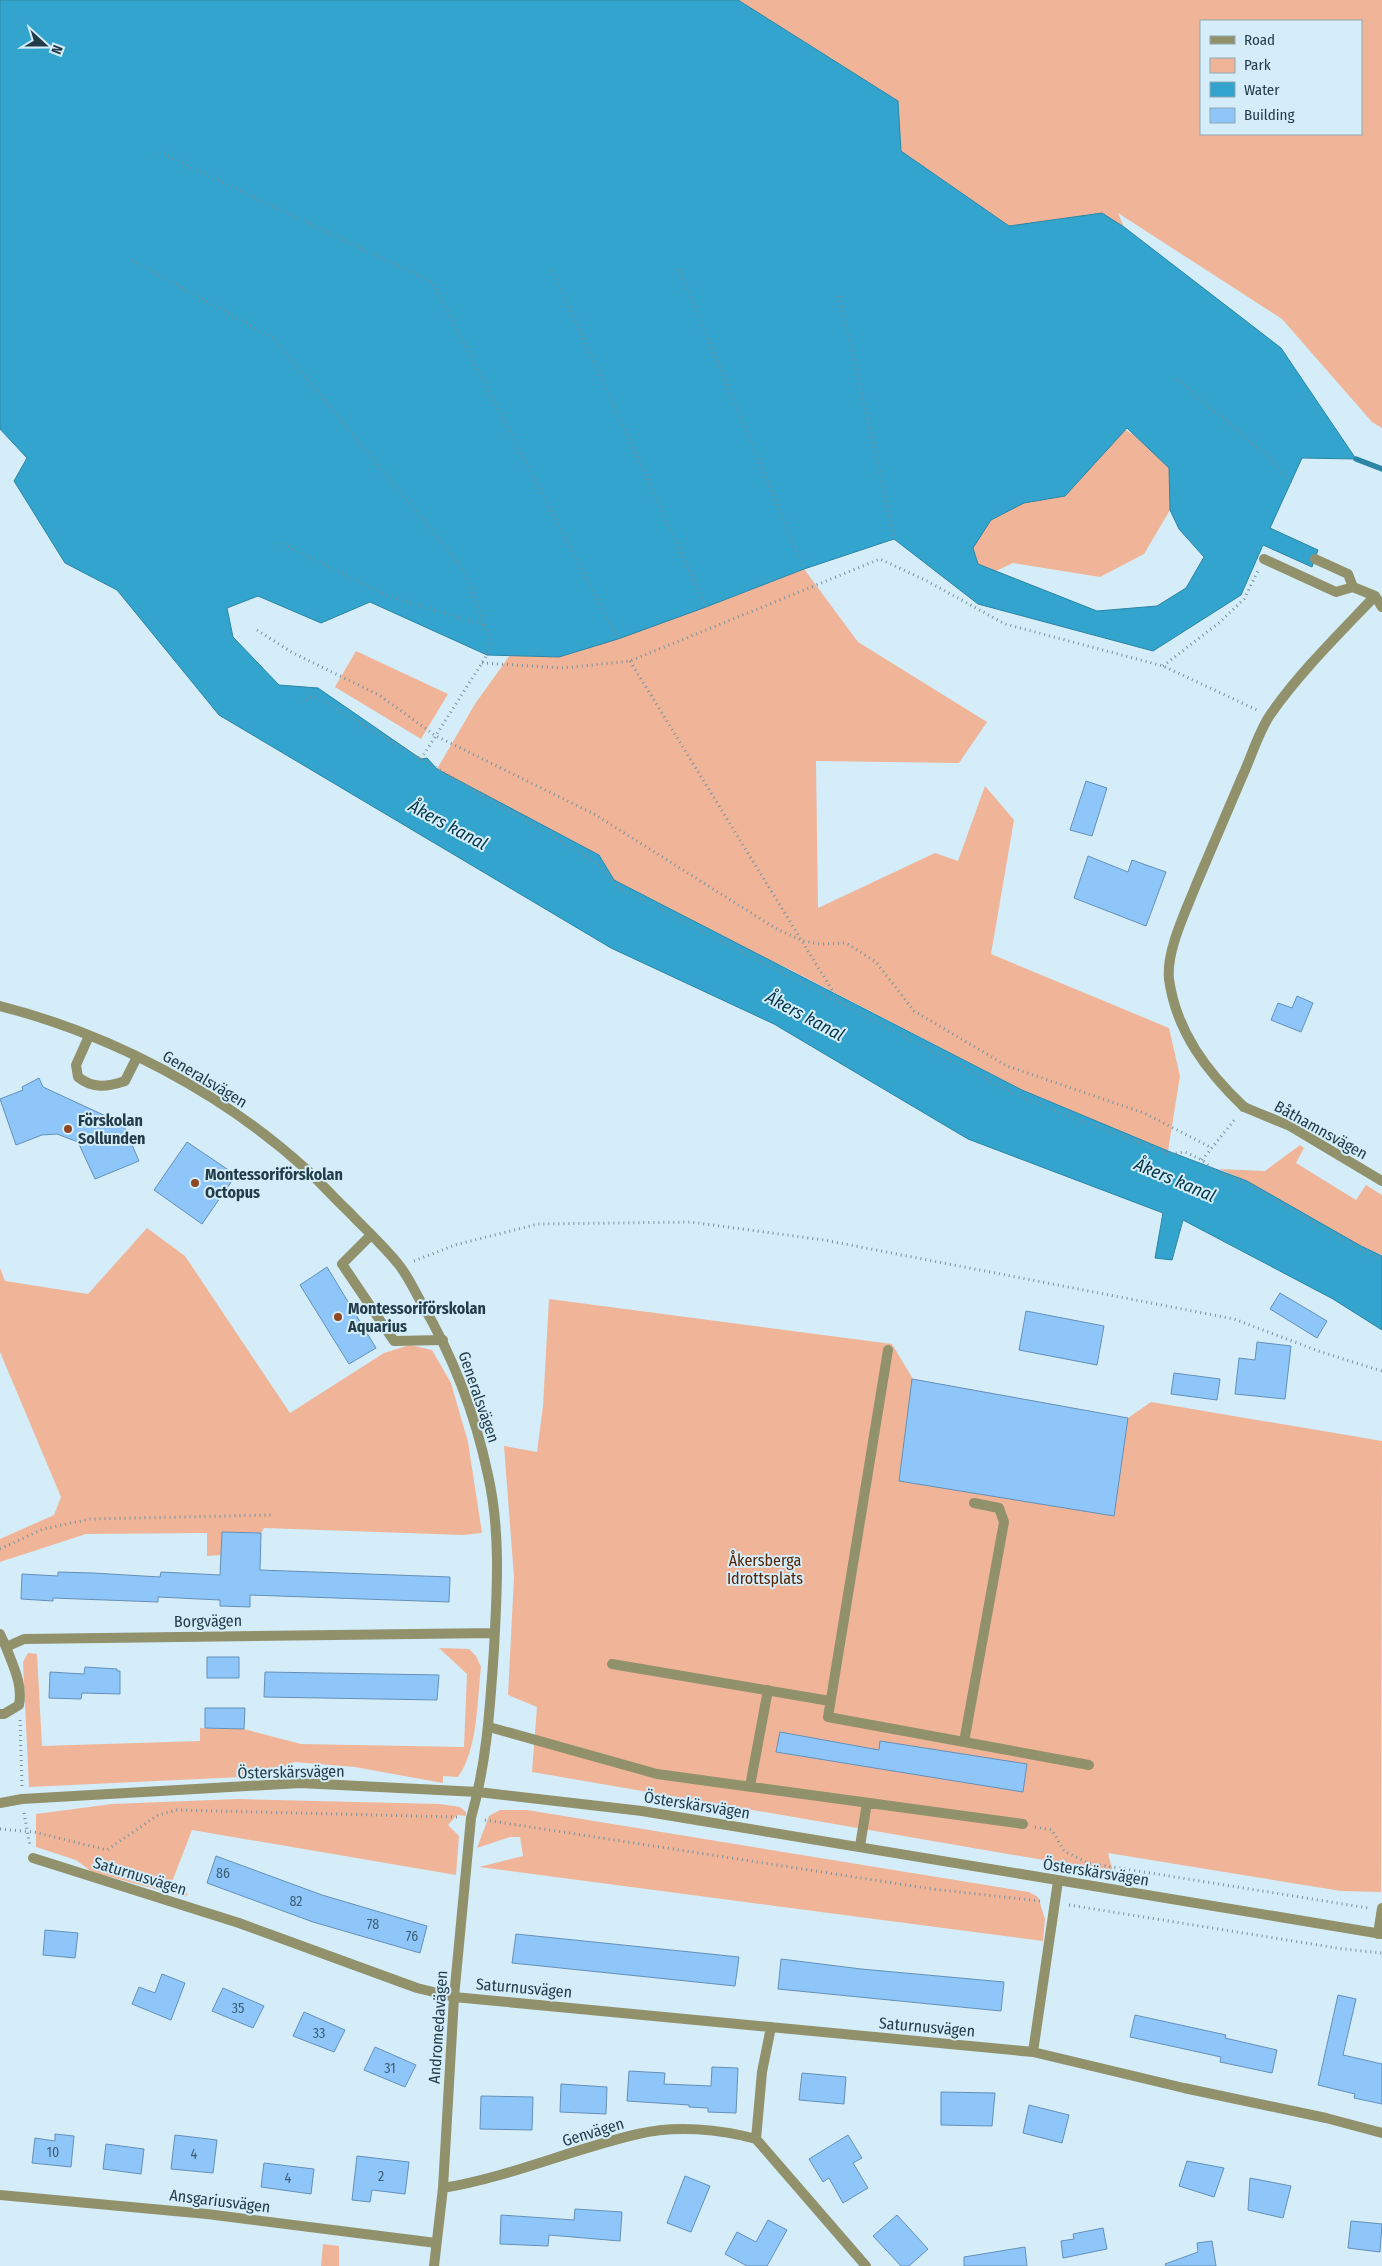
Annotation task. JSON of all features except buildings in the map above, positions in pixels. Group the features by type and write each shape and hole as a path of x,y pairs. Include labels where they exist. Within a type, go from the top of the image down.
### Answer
{"street":[{"path":"1264,559 1336,592 1352,587 1375,596 1382,607"},
{"path":"1315,559 1348,574 1352,587"},
{"path":"1244,1107 1228,1091 1194,1049 1175,1008 1169,977 1173,948 1181,923 1269,716 1324,649 1375,596"},
{"name":"Generalsvägen","path":"0,1006 89,1036 154,1064 206,1095 256,1128 307,1170 400,1267 442,1340 458,1373 476,1424 489,1477 496,1545 494,1633 489,1728 478,1792"},
{"path":"89,1036 76,1065 78,1077 85,1082 107,1087 125,1081 137,1057"},
{"name":"Båthamnsvägen","path":"1244,1107 1290,1126 1382,1181"},
{"path":"371,1235 342,1264 394,1341 442,1340"},
{"path":"888,1350 828,1716 1089,1765"},
{"path":"964,1742 1004,1522 999,1508 974,1504"},
{"name":"Borgvägen","path":"6,1647 24,1639 494,1633"},
{"path":"0,1634 18,1678 21,1694 19,1705 15,1709 0,1714"},
{"path":"612,1664 830,1701"},
{"path":"750,1786 768,1690"},
{"path":"489,1728 657,1774 1022,1824"},
{"name":"Österskärsvägen","path":"0,1803 22,1800 300,1783 478,1792 642,1811 1380,1934"},
{"name":"Andromedavägen","path":"434,2266 443,2188 454,1997 471,1818 478,1792"},
{"path":"860,1846 867,1803"},
{"name":"Saturnusvägen","path":"33,1858 239,1923 417,1988 454,1997 1033,2052 1184,2088 1326,2118 1382,2133"},
{"path":"1033,2052 1058,1881"},
{"path":"1380,1934 1382,1909"},
{"path":"771,2027 762,2072 756,2138 866,2266"},
{"name":"Genvägen","path":"443,2188 479,2182 639,2133 684,2129 739,2134 756,2138"},
{"name":"Ansgariusvägen","path":"0,2195 207,2214 436,2243"}],"path":[{"path":"159,152 432,282 618,639"},
{"path":"132,260 274,338 462,567 491,640 487,655 421,759"},
{"path":"679,269 804,569"},
{"path":"552,270 706,607"},
{"path":"839,296 894,539"},
{"path":"1176,379 1268,456 1291,483"},
{"path":"279,542 388,596 484,625"},
{"path":"482,663 563,668 630,661 880,559 927,581 1005,624 1163,666 1269,716"},
{"path":"1163,666 1220,622 1244,599 1264,559"},
{"path":"257,630 293,653 379,695 436,736 594,814 775,928 803,941 820,944 846,943 876,962 914,1011 1007,1066 1144,1113 1212,1148"},
{"path":"630,661 840,1003"},
{"path":"300,702 314,696 592,860 617,887 1023,1098 1168,1154 1185,1152 1202,1160 1215,1171 1245,1183 1363,1251 1382,1259"},
{"path":"1202,1160 1244,1107"},
{"path":"400,1267 455,1245 538,1224 690,1222 824,1240 1234,1319 1321,1352 1382,1371"},
{"path":"0,1549 44,1529 90,1519 272,1515"},
{"path":"0,1829 34,1832 107,1850 158,1816 177,1810 471,1818 932,1889 1054,1902 1343,1949 1382,1953"},
{"path":"1022,1824 1052,1830 1064,1851 1088,1863 1382,1909"}],"green space":[{"path":"738,0 1382,0 1382,428 1372,422 1282,319 1118,213 1124,227 1101,213 1009,226 901,151 897,101"},
{"path":"1065,390 1135,436 1169,468 1170,510 1144,554 1100,577 1013,563 996,571 978,564 962,548"},
{"path":"804,569 858,642 987,722 959,763 816,761 818,908 935,853 958,861 985,786 1014,820 991,954 1169,1028 1180,1076 1168,1151 1022,1090 614,880 599,855 437,769 475,704 510,655 559,657 706,607"},
{"path":"356,651 448,694 421,739 335,687"},
{"path":"1300,1145 1304,1148 1296,1163 1356,1200 1366,1185 1382,1195 1382,1255 1361,1246 1247,1181 1219,1169 1265,1171"},
{"path":"147,1228 185,1256 290,1413 384,1353 410,1345 432,1350 451,1383 468,1442 482,1533 463,1535 264,1528 261,1533 222,1532 221,1555 207,1556 207,1533 86,1534 0,1562 0,1539 54,1515 61,1497 0,1352 0,1268 5,1281 88,1294"},
{"name":"Åkersberga Idrottsplats","path":"549,1299 892,1344 913,1379 1128,1418 1151,1402 1382,1441 1381,1892 1341,1891 1108,1853 1113,1872 532,1772 537,1707 508,1695 514,1577 504,1446 537,1452 543,1406"},
{"path":"439,1648 469,1649 476,1656 481,1667 476,1724 465,1766 458,1777 443,1776 443,1783 355,1767 294,1762 263,1776 29,1787 23,1662 28,1653 37,1654 42,1746 200,1741 200,1728 244,1729 301,1744 464,1747 467,1674"},
{"path":"238,1799 440,1804 460,1807 466,1812 466,1816 457,1815 448,1825 459,1836 456,1875 192,1830 170,1887 188,1894 185,1897 92,1872 76,1860 36,1847 36,1814 112,1804"},
{"path":"500,1810 527,1810 1029,1892 1038,1897 1045,1919 1043,1941 479,1867 523,1856 520,1837 510,1837 477,1848 489,1816"},
{"path":"323,2244 339,2246 339,2266 321,2266"}],"water":[{"name":"Åkers kanal","path":"0,0 738,0 898,101 901,151 1009,226 1102,213 1124,227 1281,348 1356,459 1302,458 1270,528 1318,550 1312,567 1263,545 1241,595 1153,651 978,604 894,539 804,569 618,639 559,657 487,655 370,602 321,623 258,596 227,608 233,637 279,685 318,688 421,759 427,758 437,769 599,855 614,880 1022,1090 1168,1151 1247,1181 1382,1256 1382,1330 1333,1299 1183,1220 1172,1260 1155,1258 1163,1213 968,1139 774,1024 611,948 219,715 117,590 65,563 14,481 27,458 0,429","holes":["1127,428 1169,468 1170,510 1179,529 1204,557 1186,588 1157,606 1097,611 978,564 973,548 991,520 1024,503 1065,496"]}],"waterway":[{"path":"1356,459 1382,469"}],"place":[{"name":"Förskolan Sollunden","path":"68,1129"},
{"name":"Montessoriförskolan Octopus","path":"195,1183"},
{"name":"Montessoriförskolan Aquarius","path":"338,1317"}]}
